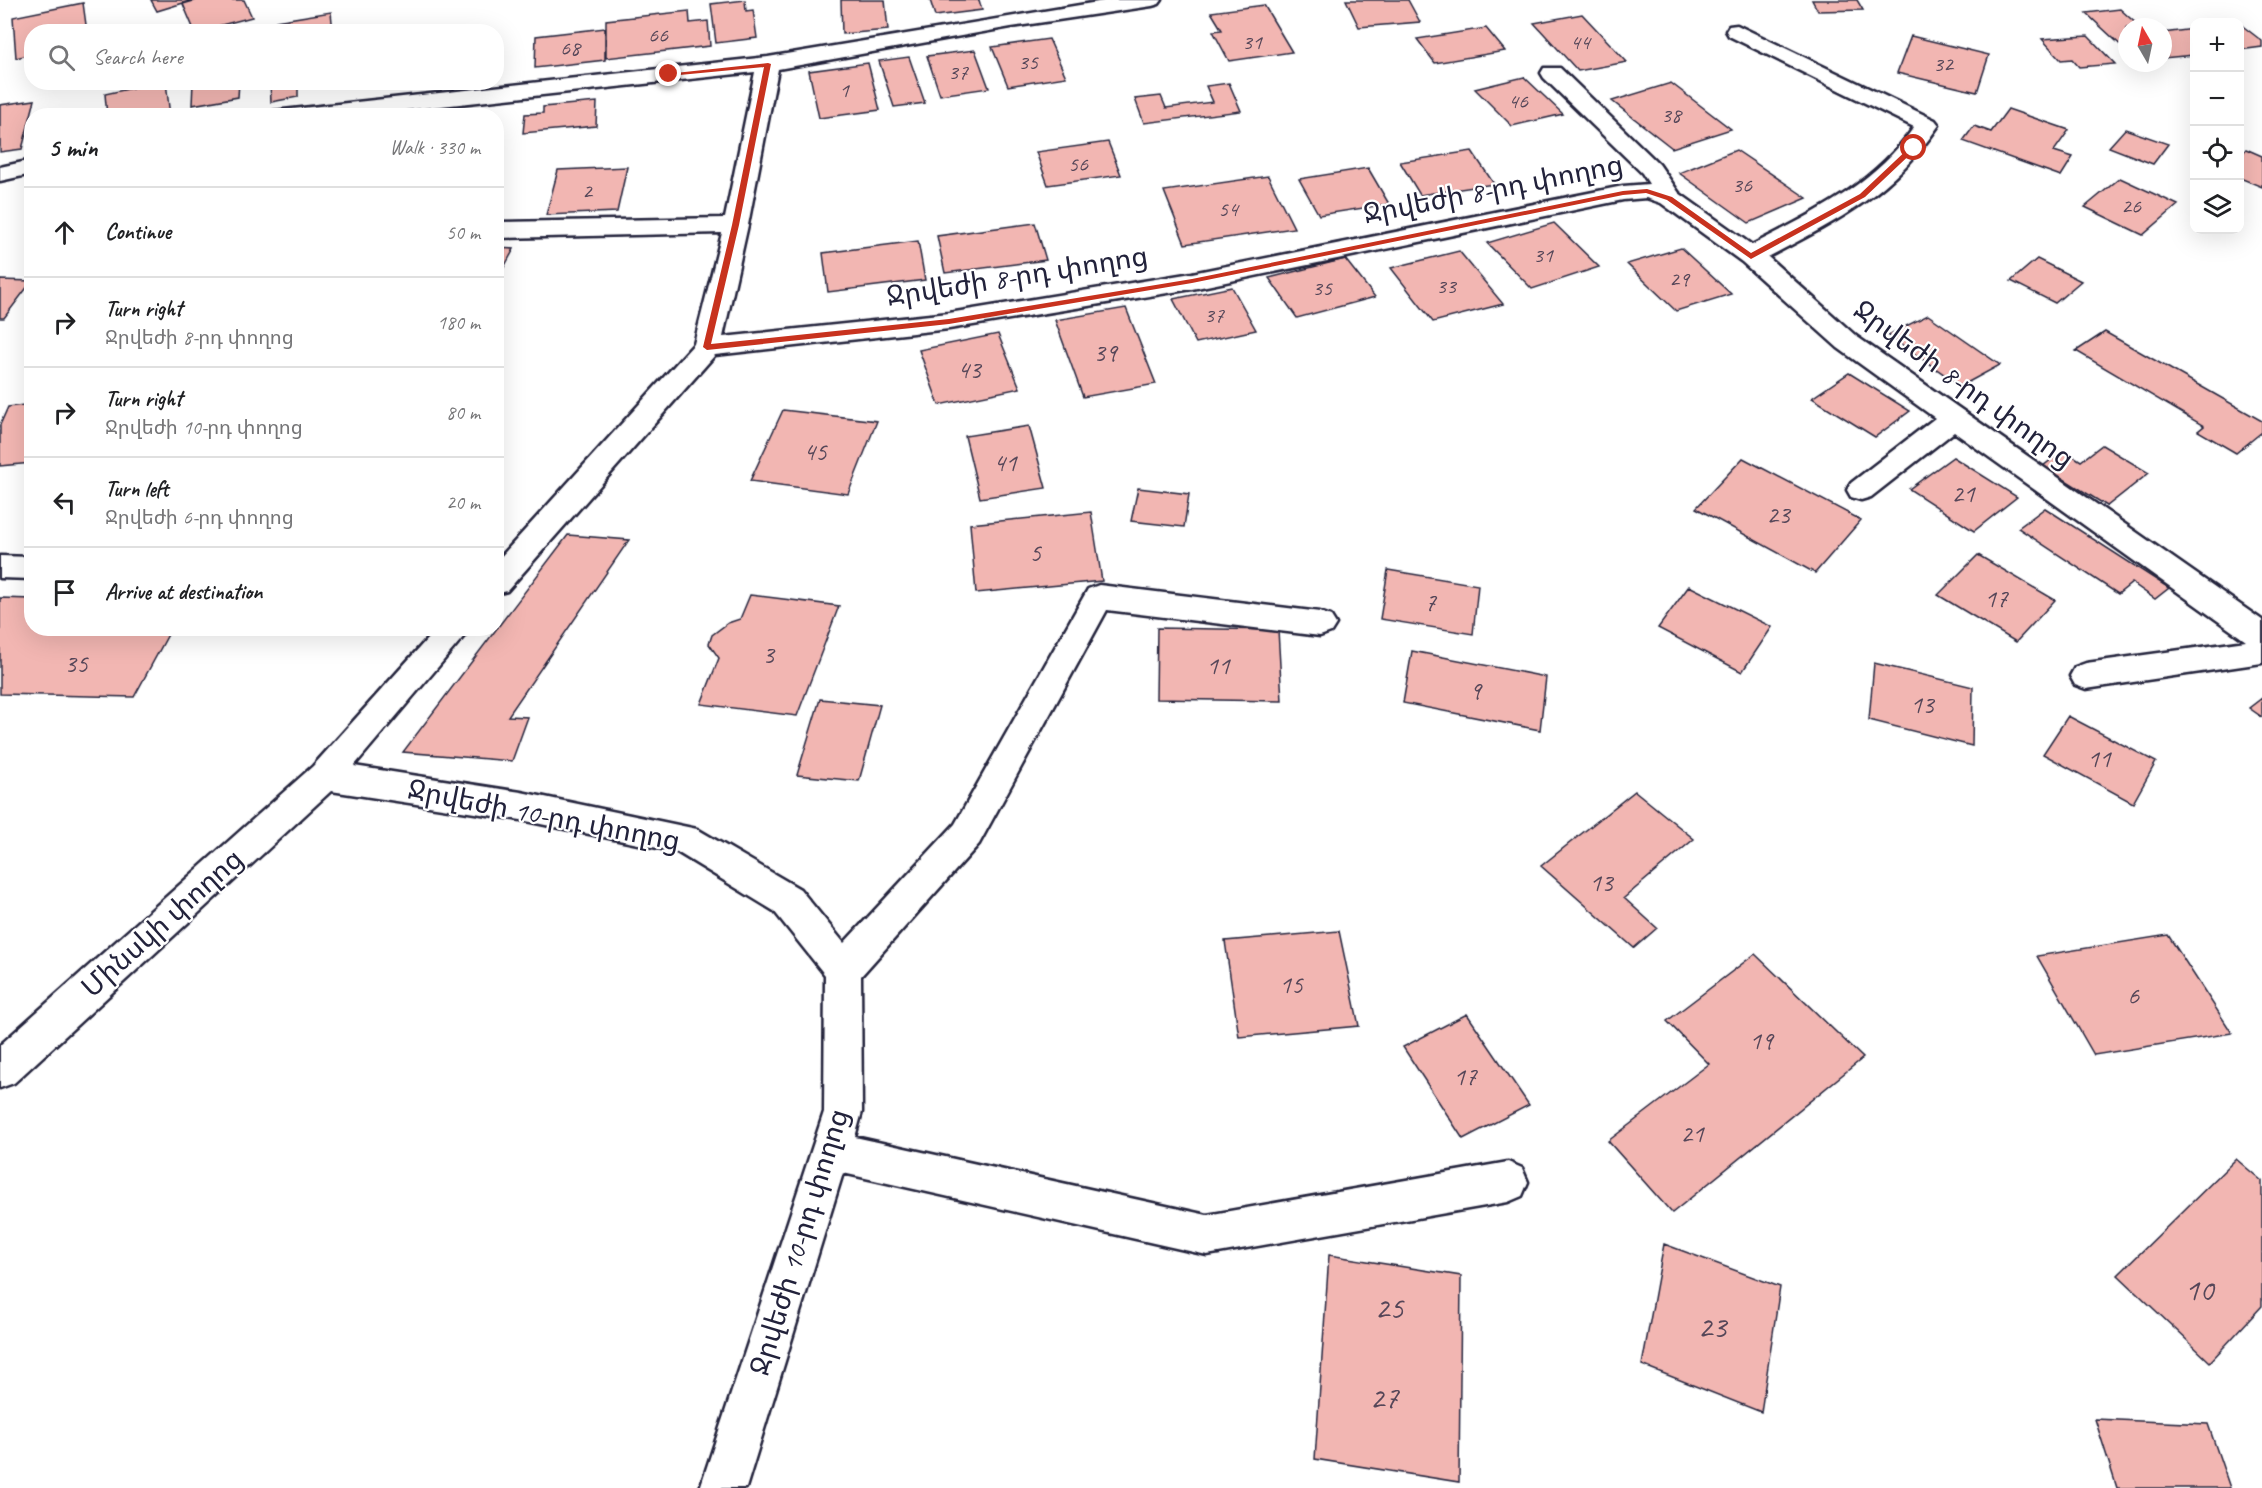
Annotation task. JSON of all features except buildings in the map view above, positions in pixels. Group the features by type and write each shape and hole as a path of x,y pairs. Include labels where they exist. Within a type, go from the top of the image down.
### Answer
{"street":[{"path":"1003,0 1011,21"},
{"path":"357,108 768,64 1011,21 1152,0"},
{"path":"1737,31 1927,125 1914,148 1863,196 1751,256"},
{"path":"504,574 707,347 736,225 768,64"},
{"path":"1552,73 1651,169 1670,198"},
{"path":"0,174 24,169"},
{"name":"Ջրվեժի 8-րդ փողոց","path":"707,347 949,321 1157,287 1623,193 1647,191 1670,198 1751,256 1847,342 2262,636"},
{"path":"504,230 736,225"},
{"path":"1861,490 1953,418"},
{"path":"0,567 24,568"},
{"path":"843,970 968,834 1099,597 1320,624"},
{"path":"325,776 449,636"},
{"path":"2086,676 2262,651"},
{"name":"Ջրվեժի 10-րդ փողոց","path":"325,776 520,806 685,839 787,900 843,970 843,1112 723,1488"},
{"name":"Մինսկի փողոց","path":"0,1070 325,776"},
{"path":"830,1151 1207,1235 1508,1182"}],"route":[{"path":"669,74 768,64 736,225 707,347 949,321 1192,281 1623,193 1647,191 1670,198 1751,256 1863,196 1914,148"}]}
